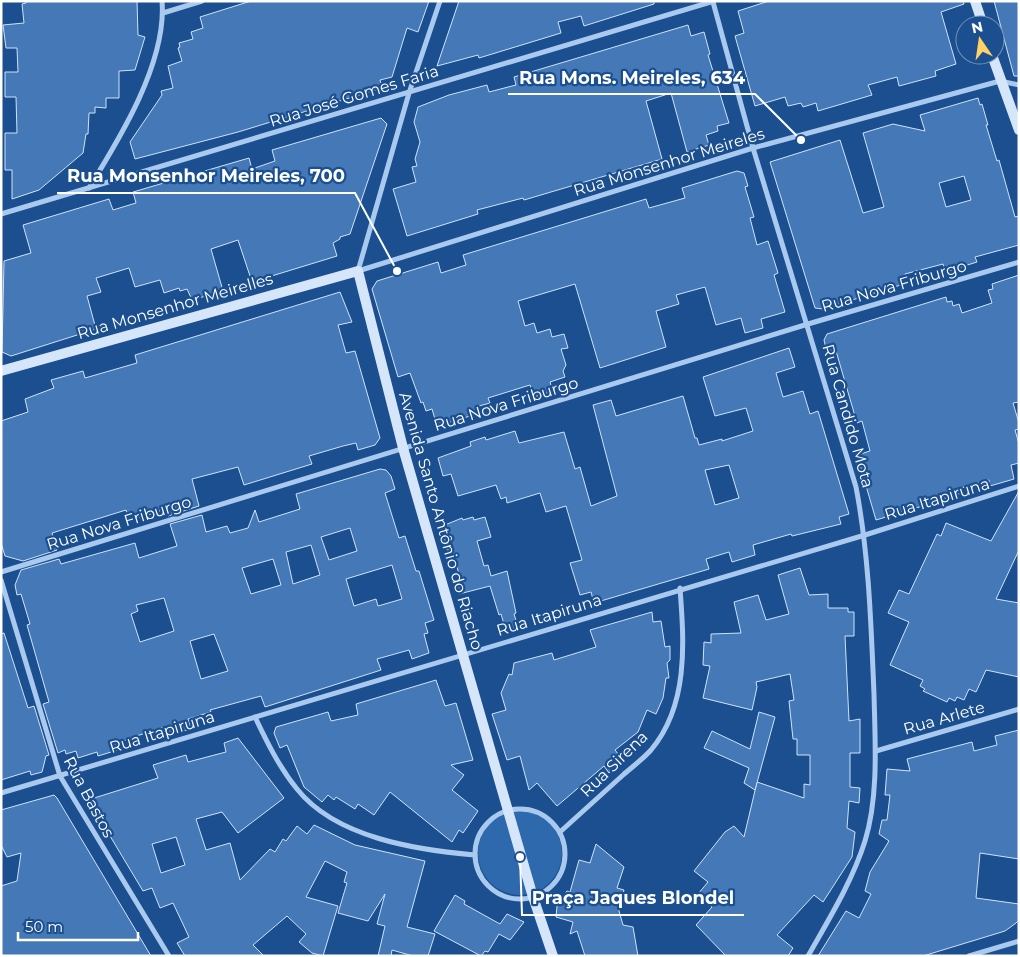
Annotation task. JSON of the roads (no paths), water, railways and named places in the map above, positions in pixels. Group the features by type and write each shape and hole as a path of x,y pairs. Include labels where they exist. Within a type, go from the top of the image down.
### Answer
{"street":[{"path":"89,188 114,147 142,89 156,52 163,12 162,1"},
{"path":"163,12 202,1"},
{"path":"358,271 409,93 440,1"},
{"path":"975,1 980,15"},
{"name":"Rua José Gomes Faria","path":"1,214 714,2"},
{"name":"Rua Candido Mota","path":"714,2 753,148 856,486 865,535 871,604 876,751 871,806 866,840 844,892 808,956"},
{"path":"995,65 1019,130"},
{"path":"1000,80 1019,85"},
{"name":"Rua Monsenhor Meireles","path":"358,271 753,148 1000,80"},
{"name":"Rua Nova Friburgo","path":"1,572 808,324 1019,262"},
{"name":"Rua Monsenhor Meirelles","path":"1,371 358,271"},
{"name":"Avenida Santo Antônio do Riacho","path":"358,271 403,448 533,897 553,956"},
{"name":"Rua Itapiruna","path":"1,794 680,588 865,535 1019,486"},
{"name":"Rua Bastos","path":"1,580 60,776 169,956"},
{"name":"Rua Sirena","path":"560,832 651,750 664,731 674,708 681,680 684,639 680,588"},
{"name":"Rua Arlete","path":"876,751 1019,709"},
{"path":"255,717 273,755 298,791 326,815 353,829 399,844 433,851 475,855"},
{"path":"520,808 543,815 560,832 565,844 566,858 562,871 555,882 545,891 533,897 519,899 506,896 494,890 484,881 478,869 475,855 477,840 484,827 495,817 508,810 520,808"},
{"path":"969,956 1019,941"}],"place":[{"name":"Rua Mons. Meireles, 634","path":"801,140"},
{"name":"Rua Monsenhor Meireles, 700","path":"397,271"},
{"name":"Praça Jaques Blondel","path":"520,857"}]}
